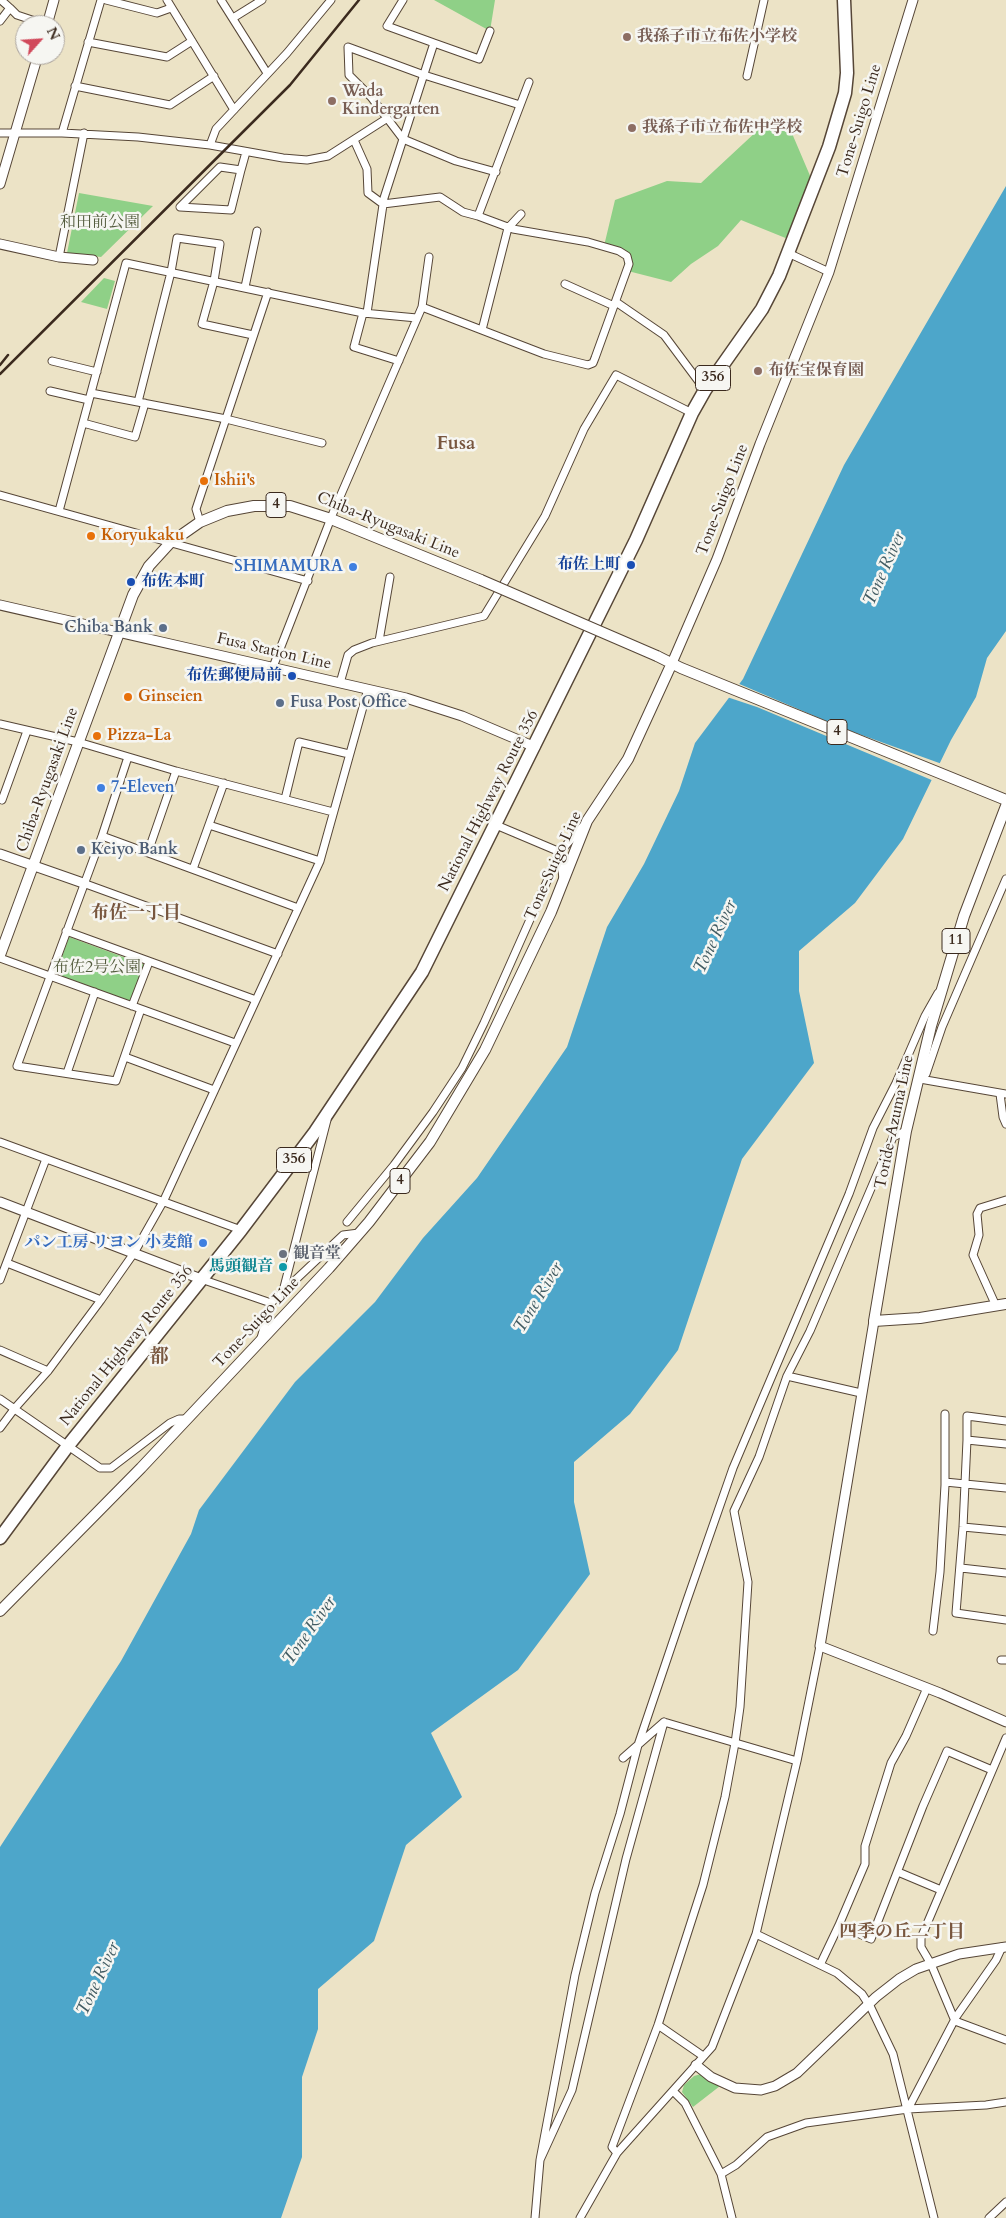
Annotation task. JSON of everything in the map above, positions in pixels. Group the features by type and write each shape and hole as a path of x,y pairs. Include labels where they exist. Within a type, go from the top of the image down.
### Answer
{"highway":[{"name":"National Highway Route 356","path":"0,1538 67,1447 241,1230 329,1113 422,972 636,540 692,413 705,390 772,292 829,148 845,92 847,72 844,0"}],"main road":[{"name":"Chiba-Ryugasaki Line","path":"0,957 118,632 139,582 149,566 170,543 200,522 227,511 268,505 301,508 331,519 481,580 677,666 1006,800"},
{"name":"Tone-Suigo Line","path":"0,1611 188,1419 260,1342 359,1233 430,1142 466,1086 536,944 587,821 628,759 677,666"},
{"name":"Toride-Azuma Line","path":"874,1321 906,1131 942,986 973,889 1006,806"},
{"path":"874,1321 920,1318 1001,1305"}],"street":[{"path":"1,0 17,15"},
{"path":"50,15 54,0"},
{"path":"62,133 101,0"},
{"path":"106,0 157,13 171,8"},
{"path":"167,0 234,110"},
{"path":"221,0 267,73"},
{"path":"233,18 262,0"},
{"path":"210,145 216,129 331,0"},
{"path":"403,0 387,26 479,58 490,31"},
{"path":"747,76 764,0"},
{"name":"Tone-Suigo Line","path":"677,666 760,444 829,272 913,0"},
{"path":"0,21 10,8"},
{"path":"88,42 167,57 192,41"},
{"path":"399,361 354,346 365,313 383,204 434,43"},
{"path":"496,172 456,161 403,139 371,97 349,75 348,48 424,75 520,105"},
{"path":"0,184 35,65"},
{"path":"75,86 170,105 214,76"},
{"path":"478,216 529,82"},
{"path":"0,133 84,133 210,145 307,160 328,156 386,119"},
{"path":"59,257 84,133"},
{"path":"354,140 367,169 368,193 383,204 440,197 463,212 508,228 588,242 619,251 627,256 629,264 593,363 588,365 544,354 422,307"},
{"path":"241,170 220,166 180,207 230,210 246,152"},
{"path":"482,330 508,228 521,214"},
{"path":"244,287 257,231"},
{"path":"83,423 135,437 177,238 220,244 214,281 202,324 254,335"},
{"path":"0,244 59,257 93,260"},
{"path":"788,253 829,272"},
{"path":"273,667 331,519 422,307 429,257"},
{"path":"59,511 126,263 365,313 417,318"},
{"path":"565,284 615,304 664,335 705,390"},
{"path":"200,522 196,509 268,292"},
{"path":"52,361 97,372"},
{"path":"340,683 348,655 354,650 379,641 484,616 545,516 584,428 616,375 692,413"},
{"path":"50,391 141,403 226,419 322,444"},
{"path":"0,495 308,581"},
{"path":"379,641 390,577"},
{"name":"Fusa Station Line","path":"0,605 368,689 462,716 535,747"},
{"path":"0,1428 48,1371 102,1300 134,1253 164,1200 320,861 368,689"},
{"path":"0,724 78,742 176,771 333,812"},
{"path":"1,801 27,731"},
{"path":"285,799 299,742 350,754"},
{"path":"128,757 102,836 17,1066 116,1081 141,1009"},
{"path":"148,852 176,771"},
{"path":"193,869 224,783"},
{"path":"347,1222 433,1112 462,1068 560,852 587,821"},
{"path":"209,825 320,861"},
{"path":"496,825 560,852"},
{"path":"102,836 298,908"},
{"path":"560,852 564,880"},
{"path":"0,854 278,954"},
{"path":"920,1079 926,1074 945,1019 1006,879"},
{"path":"66,931 256,1000"},
{"path":"0,957 235,1043"},
{"path":"132,1006 149,962"},
{"path":"534,2218 540,2160 575,1975 595,1893 620,1814 638,1745 733,1468 849,1194 873,1128 896,1083 925,1016 942,986"},
{"path":"67,1073 96,992"},
{"path":"125,1057 214,1090"},
{"path":"920,1079 1003,1094 1003,1117 1006,1124"},
{"path":"283,1292 329,1113"},
{"path":"617,2152 612,2147 658,2025 703,1885 725,1797 735,1743 740,1707 748,1582 734,1511 759,1457 787,1376 810,1331 893,1137 906,1131"},
{"path":"0,1142 164,1200 241,1230"},
{"path":"0,1280 46,1159"},
{"path":"1001,1305 974,1255 979,1235 977,1214 980,1208 1006,1200"},
{"path":"0,1202 201,1279 271,1303"},
{"path":"260,1342 271,1303 344,1235 359,1233"},
{"path":"7,1264 102,1300"},
{"path":"580,2218 617,2152 712,2048 756,1934 797,1761 820,1646 874,1321"},
{"path":"0,1350 48,1371"},
{"path":"787,1376 861,1392"},
{"path":"0,1399 100,1468 111,1468 170,1423 179,1419 188,1419"},
{"path":"933,1631 940,1572 945,1482 945,1414"},
{"path":"1006,1421 967,1416 963,1527 956,1613 1006,1620"},
{"path":"967,1440 1006,1444"},
{"path":"945,1482 1006,1488"},
{"path":"963,1527 1006,1531"},
{"path":"960,1568 1006,1573"},
{"path":"820,1646 927,1688 1006,1722"},
{"path":"820,1965 840,1925 865,1864 865,1846 891,1763 906,1736 927,1688"},
{"path":"624,1758 664,1722"},
{"path":"664,1722 797,1761"},
{"path":"540,2160 572,2090 626,1859 664,1722"},
{"path":"1006,1738 921,1938 921,1947 931,1964 955,2021 1006,2040"},
{"path":"840,1925 871,1939 923,1806 948,1751 992,1770"},
{"path":"898,1872 940,1890"},
{"path":"756,1934 848,1980 868,2004 893,2054 934,2218"},
{"path":"696,2065 711,2077 730,2087 743,2090 766,2089 796,2073 868,2004 899,1979 916,1969 971,1951 1004,1947"},
{"path":"908,2109 955,2021 1004,1947"},
{"path":"658,2025 704,2056"},
{"path":"673,2091 685,2103 721,2174 732,2218"},
{"path":"721,2174 736,2165 767,2137 806,2123 908,2109 986,2105 1006,2102"},
{"path":"990,2218 1006,2202"}],"green space":[{"path":"434,0 495,0 490,31"},
{"path":"772,117 791,131 811,178 788,239 741,220 718,246 691,264 671,282 624,270 624,255 604,246 615,200 667,181 701,183"},
{"name":"和田前公園","path":"79,193 153,206 101,257 67,253"},
{"path":"104,278 115,281 107,309 81,302"},
{"name":"布佐2号公園","path":"69,937 145,965 132,1002 59,975 57,971"},
{"path":"701,2074 720,2086 693,2107 682,2092 684,2085 694,2076"}],"water":[{"name":"Tone River","path":"1006,186 1006,631 987,658 976,697 951,740 903,839 855,903 799,951 799,991 814,1063 742,1159 678,1350 630,1414 574,1462 574,1502 590,1574 518,1670 431,1733 462,1797 406,1845 374,1941 318,1989 318,2029 302,2077 302,2157 281,2218 0,2218 0,1847 121,1661 191,1534 199,1510 295,1382 375,1302 423,1238 477,1178 567,1047 607,927 644,864 679,791 695,743 743,679 844,465"}],"pier":[{"path":"737,683 845,729 942,764 934,781 757,707 727,697"}],"railway":[{"path":"0,374 290,85 359,0"},
{"path":"0,365 8,355"}],"place":[{"name":"我孫子市立布佐小学校","path":"627,37"},
{"name":"Wada Kindergarten","path":"332,101"},
{"name":"我孫子市立布佐中学校","path":"632,128"},
{"name":"布佐宝保育園","path":"758,371"},
{"name":"Ishii's","path":"204,481"},
{"name":"Koryukaku","path":"91,536"},
{"name":"布佐上町","path":"631,565"},
{"name":"SHIMAMURA","path":"353,567"},
{"name":"布佐本町","path":"131,582"},
{"name":"Chiba Bank","path":"163,628"},
{"name":"布佐郵便局前","path":"292,676"},
{"name":"Ginseien","path":"128,697"},
{"name":"Fusa Post Office","path":"280,703"},
{"name":"Pizza-La","path":"97,736"},
{"name":"7-Eleven","path":"101,788"},
{"name":"Keiyo Bank","path":"81,850"},
{"name":"パン工房 リヨン 小麦館","path":"203,1243"},
{"name":"観音堂","path":"283,1254"},
{"name":"馬頭観音","path":"283,1267"}],"district":[{"name":"Fusa","path":"456,445"},
{"name":"布佐一丁目","path":"136,914"},
{"name":"都","path":"159,1358"},
{"name":"四季の丘二丁目","path":"902,1933"}]}
